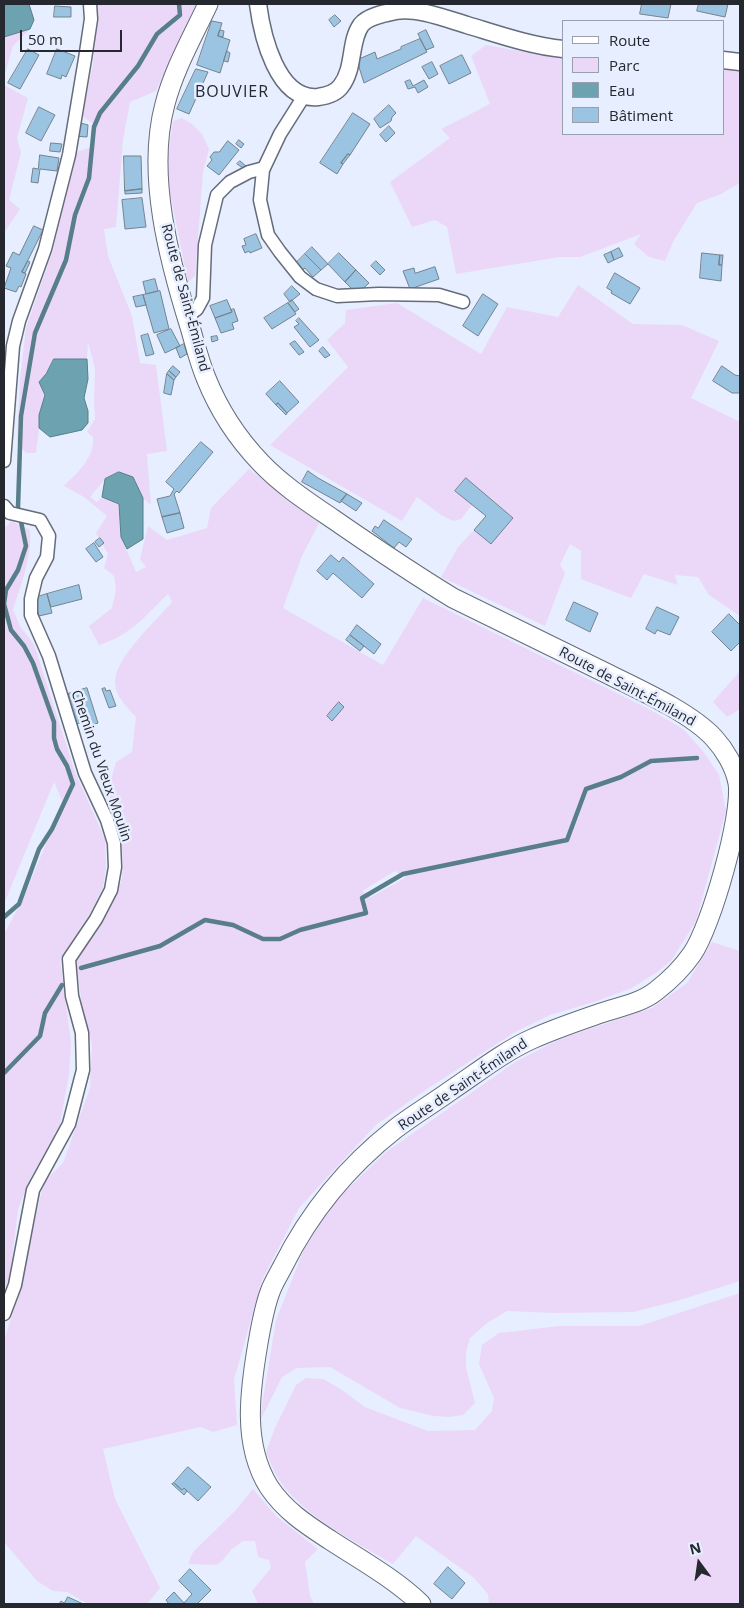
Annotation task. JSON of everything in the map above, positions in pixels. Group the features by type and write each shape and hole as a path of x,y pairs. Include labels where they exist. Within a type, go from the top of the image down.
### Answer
{"main road":[{"name":"Route de Saint-Émiland","path":"208,4 175,75 164,105 157,153 160,202 167,242 186,316 206,377 219,405 241,439 262,464 300,496 393,561 452,598 634,687 694,721 714,738 728,757 738,781 739,804 724,871 710,916 693,953 672,977 653,994 635,1002 582,1019 529,1040 502,1056 396,1128 362,1158 313,1213 270,1292 261,1325 253,1373 250,1419 254,1450 259,1467 281,1504 302,1522 406,1589 421,1604"}],"street":[{"path":"4,461 13,346 19,321 45,249 69,155 88,43 91,19 90,4"},
{"path":"258,4 261,26 276,68 288,86 298,94 310,98 327,96 340,87 348,74 356,34 362,22 398,10 431,14 530,43 562,49"},
{"path":"724,60 740,62"},
{"path":"304,96 280,134 264,168 260,200 268,235 300,277 316,289 337,296 380,294 439,295 463,302"},
{"path":"186,316 197,309 203,298 204,245 217,195 230,182 249,172 264,168"},
{"name":"Chemin du Vieux Moulin","path":"4,1314 15,1285 33,1190 69,1124 83,1070 82,1033 72,996 69,959 96,919 111,890 115,867 114,843 107,820 85,773 49,656 31,615 31,600 36,578 48,557 49,536 40,520 7,510"}],"green space":[{"path":"97,4 196,4 156,91 130,102 123,140 116,227 104,229 108,256 132,316 140,363 156,365 167,451 147,454 151,505 143,498 133,477 105,479 90,497 97,502 102,497 119,504 121,537 136,572 146,567 140,559 148,526 167,540 207,528 211,508 249,469 319,523 302,556 283,608 383,665 423,598 649,709 683,729 703,751 719,775 726,811 696,921 671,961 632,988 550,1015 515,1032 427,1089 377,1124 299,1208 262,1280 234,1380 237,1425 213,1432 201,1427 103,1449 115,1499 160,1588 147,1604 88,1604 67,1592 53,1591 37,1581 4,1542 4,1340 19,1293 45,1181 63,1163 90,1088 92,1044 82,1005 76,963 80,952 107,915 122,879 121,837 108,792 116,762 132,752 136,717 119,696 115,680 122,660 172,602 168,594 129,630 99,645 89,626 112,608 116,589 114,576 104,568 108,554 96,533 107,516 84,497 64,486 84,464 93,444 93,437 87,432 95,419 95,369 88,342 87,359 54,359 39,382 45,395 39,415 36,453 26,453 17,442 20,379 26,328 53,250 76,152 92,147 95,125 82,116 93,64","holes":["395,871 405,878 371,897 362,891"]},
{"path":"30,29 13,46 4,77 4,37"},
{"path":"486,45 562,59 562,135 724,135 724,69 740,70 740,183 721,194 697,203 674,240 665,261 649,257 634,244 641,234 580,257 560,257 456,274 447,227 435,220 412,227 390,182 450,138 441,129 490,104 471,56"},
{"path":"4,85 28,98 17,138 21,153 9,200 20,209 4,233"},
{"path":"182,118 192,124 202,134 209,149 203,172 195,276 188,282 170,193 167,163 173,121"},
{"path":"578,285 633,324 682,325 719,341 691,398 740,422 740,616 709,595 698,577 675,575 678,585 644,574 631,598 581,579 581,551 570,544 560,565 565,573 545,626 441,577 458,547 474,530 491,544 513,518 466,479 455,490 472,505 461,519 453,521 441,515 417,497 402,521 270,445 348,367 327,340 345,323 346,310 397,303 481,354 507,307 558,317"},
{"path":"11,521 30,530 28,561 13,610 21,628 34,644 75,772 105,839 106,867 103,887 92,910 60,959 71,1043 69,1074 60,1124 30,1179 18,1209 10,1275 4,1292 4,934 23,899 63,803 54,782 4,904 4,525 6,527"},
{"path":"740,671 740,709 727,717 713,702"},
{"path":"712,942 740,951 740,1281 634,1312 552,1313 507,1311 487,1323 470,1338 466,1352 466,1367 475,1403 463,1415 449,1417 434,1416 400,1408 330,1367 297,1368 282,1377 259,1423 276,1320 307,1242 324,1212 386,1152 517,1061 560,1039 652,1008 687,983"},
{"path":"740,1293 740,1604 489,1604 488,1594 473,1577 416,1536 393,1564 328,1525 297,1501 285,1487 275,1473 266,1452 275,1428 296,1385 306,1378 323,1379 365,1407 428,1431 475,1430 492,1411 494,1398 479,1364 482,1345 499,1333 559,1326 639,1326"},
{"path":"253,1489 276,1516 318,1549 305,1562 310,1596 314,1604 258,1604 252,1591 271,1568 269,1560 258,1557 255,1541 243,1541 216,1565 188,1564 193,1552 235,1511"}],"water":[{"path":"4,4 29,4 34,20 30,29 4,37"},
{"path":"54,359 87,359 88,379 84,398 88,411 88,423 82,430 50,437 39,428 39,415 45,395 39,382"},
{"path":"119,472 133,477 143,498 143,539 127,549 121,537 119,504 102,497 105,479"}],"building":[{"path":"642,4 671,4 668,18 640,14"},
{"path":"699,4 728,4 725,17 697,11"},
{"path":"55,6 71,7 71,17 54,17"},
{"path":"335,15 341,21 334,27 329,20"},
{"path":"212,21 222,23 218,36 230,40 220,73 197,65"},
{"path":"220,30 224,31 223,37 218,36"},
{"path":"426,30 434,47 426,50 418,34"},
{"path":"420,39 427,52 364,83 359,67 359,59 375,52 377,59"},
{"path":"28,49 39,55 20,89 8,83"},
{"path":"57,49 75,56 66,77 62,75 61,79 47,74"},
{"path":"227,51 230,53 228,62 224,61"},
{"path":"462,55 471,73 449,84 440,66"},
{"path":"432,62 438,74 429,79 422,67"},
{"path":"196,69 208,72 189,114 177,109"},
{"path":"410,80 413,86 424,80 428,87 418,93 415,87 408,89 405,82"},
{"path":"389,105 396,113 391,121 380,128 374,119"},
{"path":"39,107 55,115 41,141 26,133"},
{"path":"353,113 370,124 350,155 348,154 341,163 343,164 337,174 320,163"},
{"path":"77,122 88,125 87,137 74,136"},
{"path":"389,126 395,133 386,142 380,135"},
{"path":"239,140 244,144 241,148 236,144"},
{"path":"228,141 239,150 219,175 207,166 212,160 210,157 214,152 219,152"},
{"path":"51,143 62,144 60,152 50,151"},
{"path":"348,154 350,155 343,164 341,163"},
{"path":"40,155 59,158 57,171 40,169 38,183 31,182 33,168 38,169"},
{"path":"124,156 141,156 142,189 125,191"},
{"path":"240,161 246,166 243,168 237,164"},
{"path":"142,189 142,193 125,194 125,191"},
{"path":"142,198 146,227 125,229 122,200"},
{"path":"34,226 43,230 22,272 26,274 21,287 19,286 16,292 4,288 11,268 6,266 13,252 19,255"},
{"path":"256,234 262,248 245,253 242,246 246,245 244,239"},
{"path":"312,247 328,264 321,270 305,254"},
{"path":"619,248 623,256 614,260 611,252"},
{"path":"611,252 614,260 608,263 604,255"},
{"path":"339,253 356,270 345,282 328,264"},
{"path":"702,253 720,255 719,265 722,265 721,281 700,278"},
{"path":"305,254 321,270 313,277 305,268 302,270 296,263"},
{"path":"720,255 723,255 722,265 719,265"},
{"path":"28,261 30,262 25,273 22,272"},
{"path":"376,261 385,270 380,275 371,266"},
{"path":"435,267 439,279 410,289 403,271 414,268 415,273"},
{"path":"356,270 369,283 357,294 345,282"},
{"path":"615,273 640,288 630,304 611,293 612,291 607,288"},
{"path":"155,279 158,291 146,294 143,282"},
{"path":"292,286 300,294 290,302 284,294"},
{"path":"160,291 169,329 154,333 143,295"},
{"path":"483,294 498,304 478,336 463,326"},
{"path":"143,295 146,305 136,307 133,297"},
{"path":"227,300 232,312 215,318 210,306"},
{"path":"292,300 299,309 295,312 288,303"},
{"path":"288,303 296,314 272,329 264,318"},
{"path":"234,309 238,321 232,323 234,329 221,333 215,318 232,312 231,310"},
{"path":"299,318 319,340 310,347 294,327 299,324 296,321"},
{"path":"171,329 180,346 165,353 157,335"},
{"path":"148,334 154,354 146,356 141,336"},
{"path":"217,336 218,340 212,342 211,337"},
{"path":"295,341 304,352 299,355 290,344"},
{"path":"184,344 187,354 180,358 176,348"},
{"path":"323,347 330,355 325,358 319,351"},
{"path":"173,366 180,372 176,377 169,371"},
{"path":"722,366 735,375 740,376 740,393 732,393 713,381"},
{"path":"169,371 176,377 174,380 167,374"},
{"path":"167,374 174,380 171,395 164,393"},
{"path":"280,381 299,402 287,413 266,394"},
{"path":"278,403 287,413 286,415 276,405"},
{"path":"201,442 213,452 179,493 177,491 174,494 180,513 162,517 157,499 170,496 174,489 166,482"},
{"path":"308,471 347,494 340,503 302,482"},
{"path":"466,478 513,518 491,544 474,530 486,516 455,491"},
{"path":"347,494 362,503 356,511 341,501"},
{"path":"180,513 184,528 167,533 162,517"},
{"path":"384,520 412,539 406,547 399,542 394,548 372,531 375,526 378,528"},
{"path":"100,538 104,543 99,547 95,542"},
{"path":"94,543 103,557 96,562 86,549"},
{"path":"331,555 339,562 343,557 374,584 362,598 333,573 327,580 317,571"},
{"path":"79,585 82,599 51,607 47,594"},
{"path":"47,594 52,613 39,616 38,612 34,613 34,598"},
{"path":"574,602 598,613 590,632 566,620"},
{"path":"657,607 679,617 670,635 657,630 655,634 646,629"},
{"path":"729,614 740,625 740,642 731,651 712,632"},
{"path":"357,625 381,644 374,654 350,635"},
{"path":"350,635 364,646 360,651 346,640"},
{"path":"87,688 98,723 89,726 87,720 77,724 68,694"},
{"path":"105,688 106,691 110,690 116,706 109,708 102,689"},
{"path":"339,702 344,707 332,721 327,716"},
{"path":"188,1467 211,1487 198,1501 184,1488 182,1490 174,1483"},
{"path":"174,1483 182,1490 184,1488 187,1491 184,1495 172,1484"},
{"path":"448,1567 465,1583 452,1599 434,1584"},
{"path":"190,1569 211,1590 197,1604 169,1604 166,1600 174,1592 184,1603 192,1594 179,1581"},
{"path":"68,1597 83,1604 59,1604 61,1601 64,1603"}],"waterway":[{"path":"4,917 19,904 39,849 52,829 73,784 67,766 57,749 54,738 54,722 33,663 24,646 11,630 4,604 6,590 18,570 26,546 18,507 21,416 35,333 66,260 75,215 89,178 94,127 100,113 138,66 157,34 180,15 179,4"},
{"path":"81,968 160,946 205,920 233,925 263,939 280,939 300,930 366,913 362,898 403,874 567,840 586,789 621,777 651,761 697,758"},
{"path":"4,1073 40,1036 45,1013 62,985"}],"district":[{"name":"BOUVIER","path":"232,92"}]}
